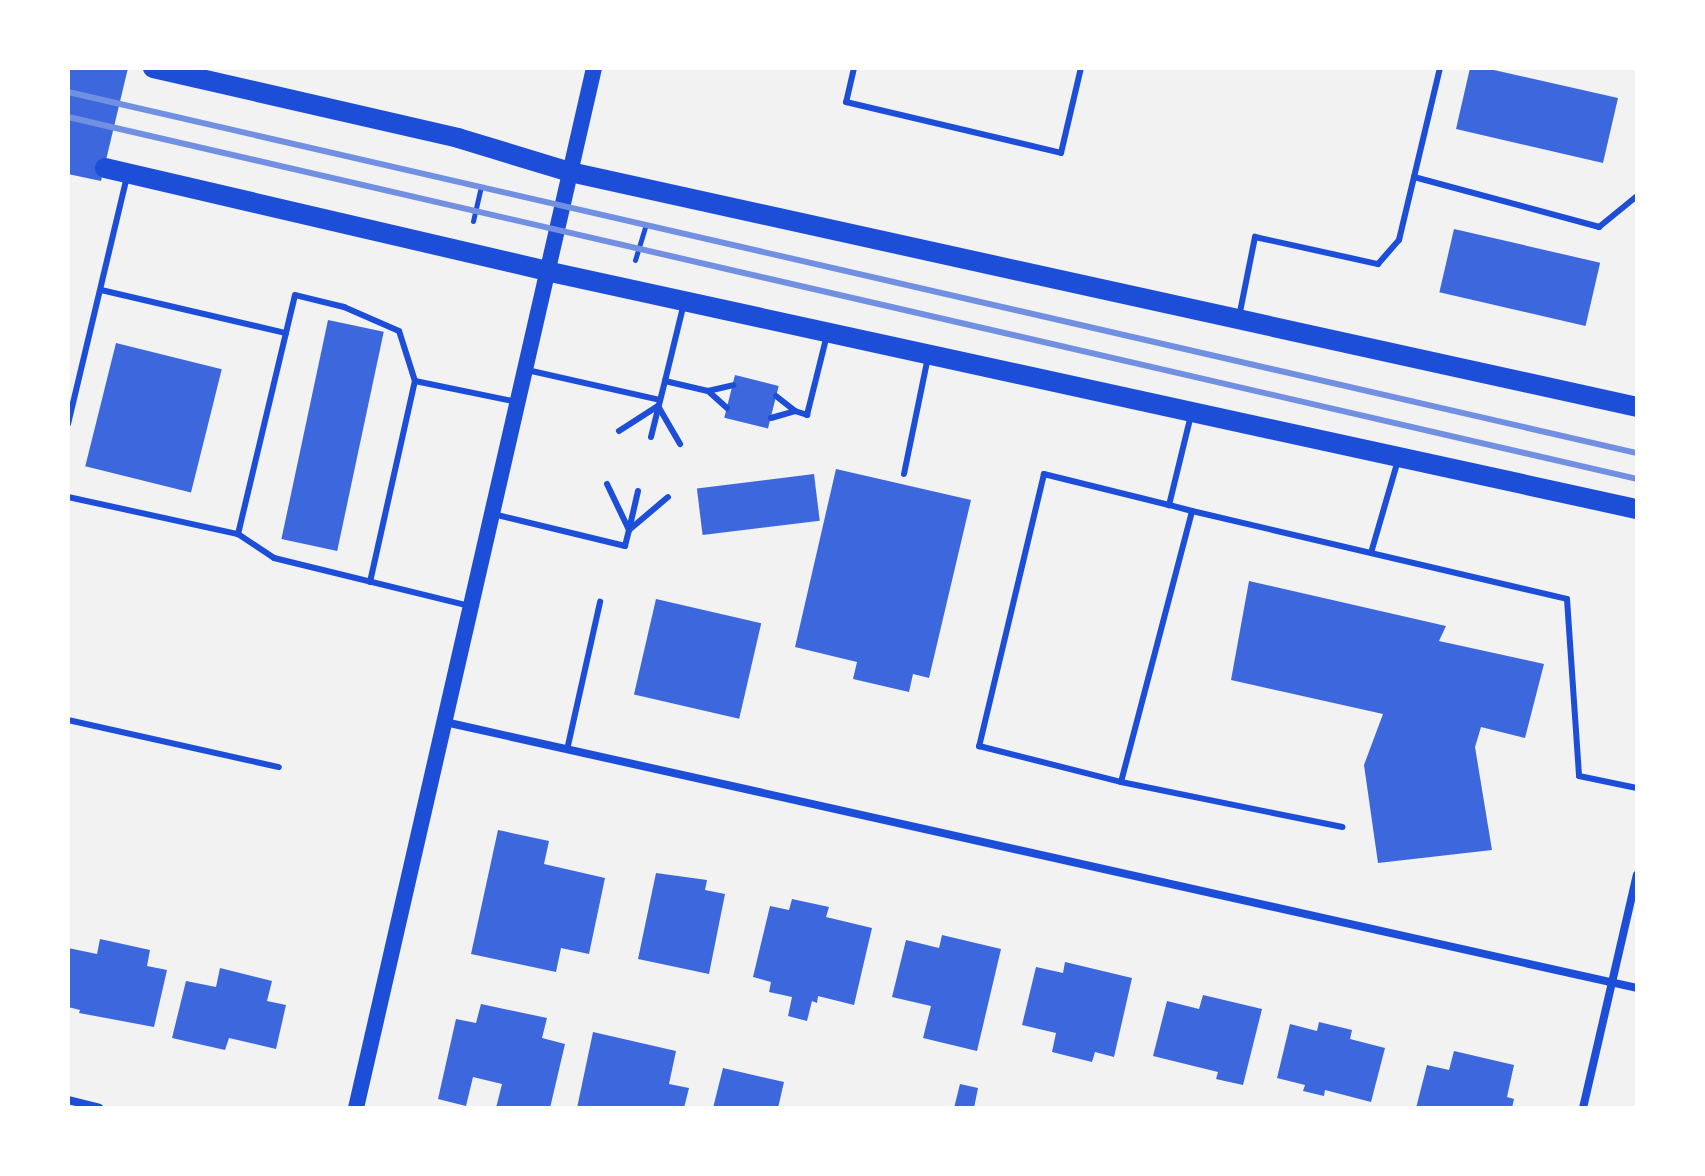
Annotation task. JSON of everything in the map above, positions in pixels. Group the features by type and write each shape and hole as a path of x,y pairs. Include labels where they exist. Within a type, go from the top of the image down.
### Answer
{"main road":[{"path":"153,68 458,138 570,172 1637,407"},
{"path":"356,1108 594,68"},
{"path":"105,168 546,271 1637,509"}],"street":[{"path":"444,722 1637,988"},
{"path":"1583,1108 1637,875"},
{"path":"68,1100 99,1108"}],"lane":[{"path":"854,68 846,102 1061,153 1081,68"},
{"path":"1239,319 1255,237 1378,264 1399,240 1440,68"},
{"path":"68,424 127,172"},
{"path":"1414,177 1599,227 1637,196"},
{"path":"101,290 286,333"},
{"path":"238,534 295,295 344,307 399,331 415,381 370,582"},
{"path":"651,437 684,301"},
{"path":"776,396 795,411 807,415 828,332"},
{"path":"904,474 928,353"},
{"path":"524,370 659,403 680,444"},
{"path":"415,381 517,402"},
{"path":"665,381 708,391 733,385"},
{"path":"708,391 727,408"},
{"path":"619,431 659,403"},
{"path":"771,418 795,411"},
{"path":"1169,505 1192,411"},
{"path":"1371,553 1399,457"},
{"path":"1342,827 1121,782 979,746 1044,474 1567,599 1579,776 1637,788"},
{"path":"607,484 629,530"},
{"path":"491,514 625,546 638,491"},
{"path":"68,497 238,534 274,558 470,606"},
{"path":"629,530 668,497"},
{"path":"1121,782 1192,511"},
{"path":"567,750 600,602"},
{"path":"68,720 279,767"}],"path":[{"path":"473,221 481,187"},
{"path":"635,261 646,225"}],"building":[{"path":"68,68 128,68 101,181 68,174"},
{"path":"1470,68 1485,68 1618,98 1603,163 1456,129"},
{"path":"1454,229 1600,263 1586,326 1439,292"},
{"path":"328,320 384,332 337,551 281,539"},
{"path":"116,343 222,369 191,493 85,466"},
{"path":"735,375 779,386 768,429 724,418"},
{"path":"836,469 971,500 929,678 913,674 909,692 853,679 857,662 795,647"},
{"path":"814,474 820,521 703,535 697,488"},
{"path":"1249,581 1446,626 1439,641 1544,664 1525,738 1481,727 1475,747 1492,850 1378,863 1364,765 1383,714 1231,680"},
{"path":"656,599 761,623 739,719 634,694"},
{"path":"498,830 549,841 544,864 605,878 589,954 561,948 556,972 471,954"},
{"path":"656,873 707,880 705,890 725,894 709,974 638,959"},
{"path":"792,899 829,907 826,917 872,928 854,1005 818,996 817,1003 812,1001 807,1021 788,1016 792,997 769,992 771,982 753,977 770,906 789,910"},
{"path":"942,935 1001,949 977,1051 923,1038 931,1006 892,997 906,940 939,948"},
{"path":"100,939 150,950 147,966 167,970 154,1027 79,1013 80,1010 68,1007 68,948 97,954"},
{"path":"1065,962 1132,978 1114,1057 1095,1052 1092,1062 1052,1052 1056,1033 1022,1025 1036,967 1063,973"},
{"path":"220,968 272,981 267,1001 286,1005 276,1049 229,1038 225,1050 172,1038 186,981 216,987"},
{"path":"1203,995 1262,1009 1243,1085 1216,1079 1218,1072 1153,1056 1167,1001 1199,1009"},
{"path":"481,1004 547,1018 542,1038 565,1044 550,1108 496,1108 502,1084 473,1077 466,1106 438,1099 456,1019 476,1023"},
{"path":"1319,1022 1352,1030 1350,1039 1385,1048 1371,1102 1325,1090 1324,1096 1303,1091 1305,1085 1277,1078 1290,1024 1317,1031"},
{"path":"593,1032 676,1051 669,1084 689,1088 684,1108 577,1108"},
{"path":"1454,1051 1514,1065 1507,1097 1514,1099 1512,1108 1416,1108 1427,1065 1449,1070"},
{"path":"723,1068 784,1082 778,1108 713,1108"},
{"path":"960,1084 978,1088 974,1108 954,1108"}],"railway":[{"path":"68,92 1637,453"},
{"path":"68,117 1637,479"}]}
